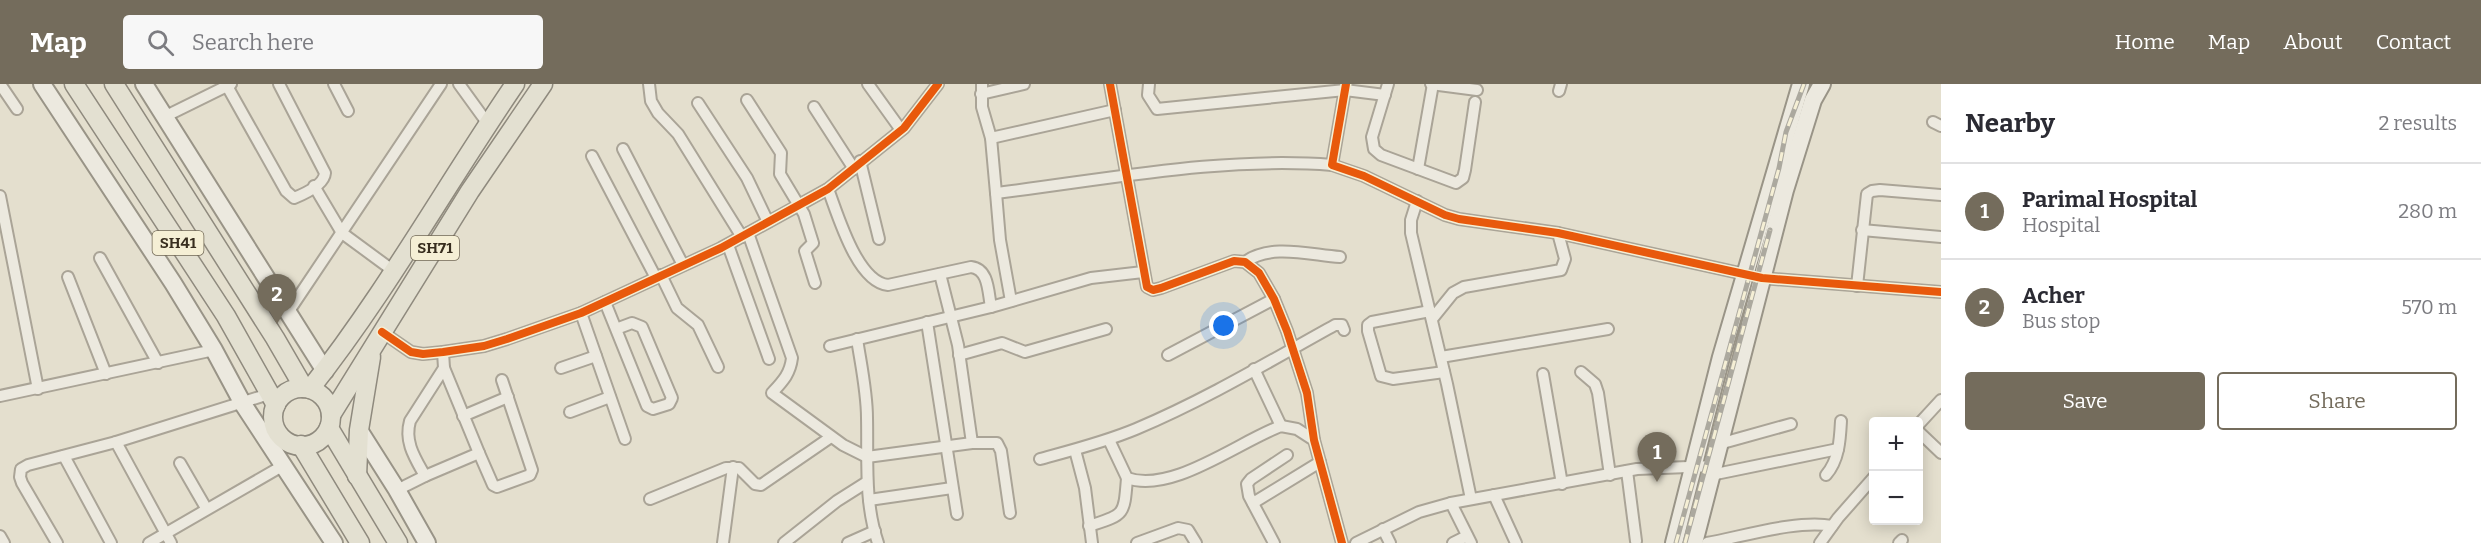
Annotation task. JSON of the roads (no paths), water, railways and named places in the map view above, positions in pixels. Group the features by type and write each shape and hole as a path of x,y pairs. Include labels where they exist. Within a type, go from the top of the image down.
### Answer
{"main road":[{"name":"SH41","path":"74,84 226,316 273,400 274,419 278,432 288,442 301,445 360,543"},
{"name":"SH41","path":"114,84 307,389 317,392 327,402 330,421 357,476 398,543"},
{"name":"SH71","path":"307,389 325,371 395,272 450,182 515,84"},
{"name":"SH71","path":"330,421 470,191 543,84"},
{"path":"450,182 470,191"},
{"path":"357,476 359,430 378,339"},
{"path":"273,400 290,391 307,389"},
{"path":"301,445 308,445 320,439 330,421"}],"street":[{"path":"0,84 17,109"},
{"path":"42,84 214,350 243,404 334,543"},
{"path":"164,117 229,85 290,196 298,196 324,179 325,173 279,84"},
{"path":"334,84 348,111"},
{"path":"287,314 441,84"},
{"path":"459,84 488,124"},
{"path":"649,84 651,101 658,113 678,134 745,235 792,358 791,369 772,393 831,437 853,452 867,458 993,442 1000,446 1010,513"},
{"path":"868,84 901,130"},
{"path":"1011,301 1000,240 991,138 982,107 982,89 1024,84"},
{"path":"1110,84 1147,286 1153,290 1223,263 1234,261 1245,262 1259,273 1274,299 1307,393 1314,440 1342,543"},
{"path":"1149,84 1148,95 1157,109 1345,87 1386,89 1372,137 1374,149 1381,155 1418,169 1456,183 1462,178 1476,96 1432,84 1418,169"},
{"path":"1674,543 1744,274 1801,84"},
{"path":"1694,543 1797,150 1814,100 1822,84"},
{"path":"146,85 287,314 325,371"},
{"path":"378,339 411,352 423,354 443,352 500,341 605,302 728,245 828,189 901,130 932,86"},
{"path":"1332,165 1345,87"},
{"path":"747,100 781,153 780,174 804,214 811,232 813,243 805,251 815,283"},
{"path":"698,103 747,178 768,222"},
{"path":"814,107 857,165 879,239"},
{"path":"991,138 1115,111"},
{"path":"622,149 683,265"},
{"path":"592,156 658,277 677,308 698,325 718,367"},
{"path":"996,193 1128,175 1277,163 1332,165 1364,176 1445,215 1460,219 1558,233 1762,278 1941,292"},
{"path":"315,186 342,233 395,272"},
{"path":"828,189 848,241 871,279 879,284 888,285 977,267 985,276 991,307"},
{"path":"1857,286 1865,199 1872,191 1941,195"},
{"path":"0,195 38,389"},
{"path":"1417,201 1411,220 1411,233 1441,357 1471,500"},
{"path":"1862,230 1941,237"},
{"path":"1444,372 1393,379 1381,376 1368,325 1372,322 1431,315 1453,293 1464,287 1561,270 1565,259 1558,233"},
{"path":"728,245 769,359"},
{"path":"1245,262 1253,256 1271,251 1340,257"},
{"path":"100,258 159,363"},
{"path":"830,346 991,307 1091,278 1143,272"},
{"path":"940,274 952,316 972,443"},
{"path":"68,277 106,374"},
{"path":"1168,356 1274,299"},
{"path":"605,302 647,406 653,409 669,404 672,398 642,327 632,322 616,329"},
{"path":"580,313 625,439"},
{"path":"927,322 957,514"},
{"path":"1040,459 1109,440 1167,415 1335,325 1341,325 1344,330"},
{"path":"959,356 1002,343 1025,352 1106,328"},
{"path":"1441,357 1608,329"},
{"path":"857,339 867,415 867,482 874,531 878,543"},
{"path":"0,396 214,350"},
{"path":"443,352 444,368 463,416 493,485 497,488 530,475 532,470 502,380"},
{"path":"561,368 596,356"},
{"path":"425,476 408,443 407,431 410,421 444,368"},
{"path":"1254,369 1281,426"},
{"path":"1581,372 1595,384 1598,393 1610,475"},
{"path":"1543,374 1562,484"},
{"path":"570,412 610,397"},
{"path":"463,416 508,398"},
{"path":"57,543 20,477 21,469 28,465 116,442 243,404 273,400"},
{"path":"1923,420 1941,400"},
{"path":"1826,475 1831,469 1838,449 1841,421"},
{"path":"1719,444 1791,424"},
{"path":"1127,478 1149,482 1175,477 1281,426 1298,429 1314,440"},
{"path":"359,430 426,543"},
{"path":"1923,436 1941,453"},
{"path":"650,498 717,470 733,467 739,468 755,484 761,485 831,437"},
{"path":"1089,526 1115,517 1124,508 1127,478 1109,440"},
{"path":"116,442 167,539"},
{"path":"1356,543 1419,512 1451,503 1627,471 1666,466 1694,466 1712,470 1838,449"},
{"path":"1075,450 1085,488 1092,543"},
{"path":"396,490 479,453"},
{"path":"1274,543 1247,490 1247,484 1287,455"},
{"path":"64,456 111,543"},
{"path":"180,462 206,508"},
{"path":"1253,503 1320,462"},
{"path":"149,543 167,539 206,508 284,465"},
{"path":"723,543 733,467"},
{"path":"1627,471 1636,542"},
{"path":"784,543 837,501 867,482"},
{"path":"1820,543 1869,483"},
{"path":"869,500 952,488"},
{"path":"1494,495 1516,543"},
{"path":"1451,503 1469,540 1453,543"},
{"path":"1707,543 1750,539 1773,531 1814,524 1832,526"},
{"path":"1137,543 1178,528 1188,530 1196,543"},
{"path":"1383,529 1390,543"},
{"path":"848,543 874,531"},
{"path":"1773,531 1774,543"},
{"path":"0,536 4,543"}],"railway":[{"path":"1676,543 1779,168 1786,132 1804,84"},
{"path":"1685,543 1770,230"}],"place":[{"name":"Acher","path":"277,324"},
{"name":"Parimal Hospital","path":"1657,482"}]}
